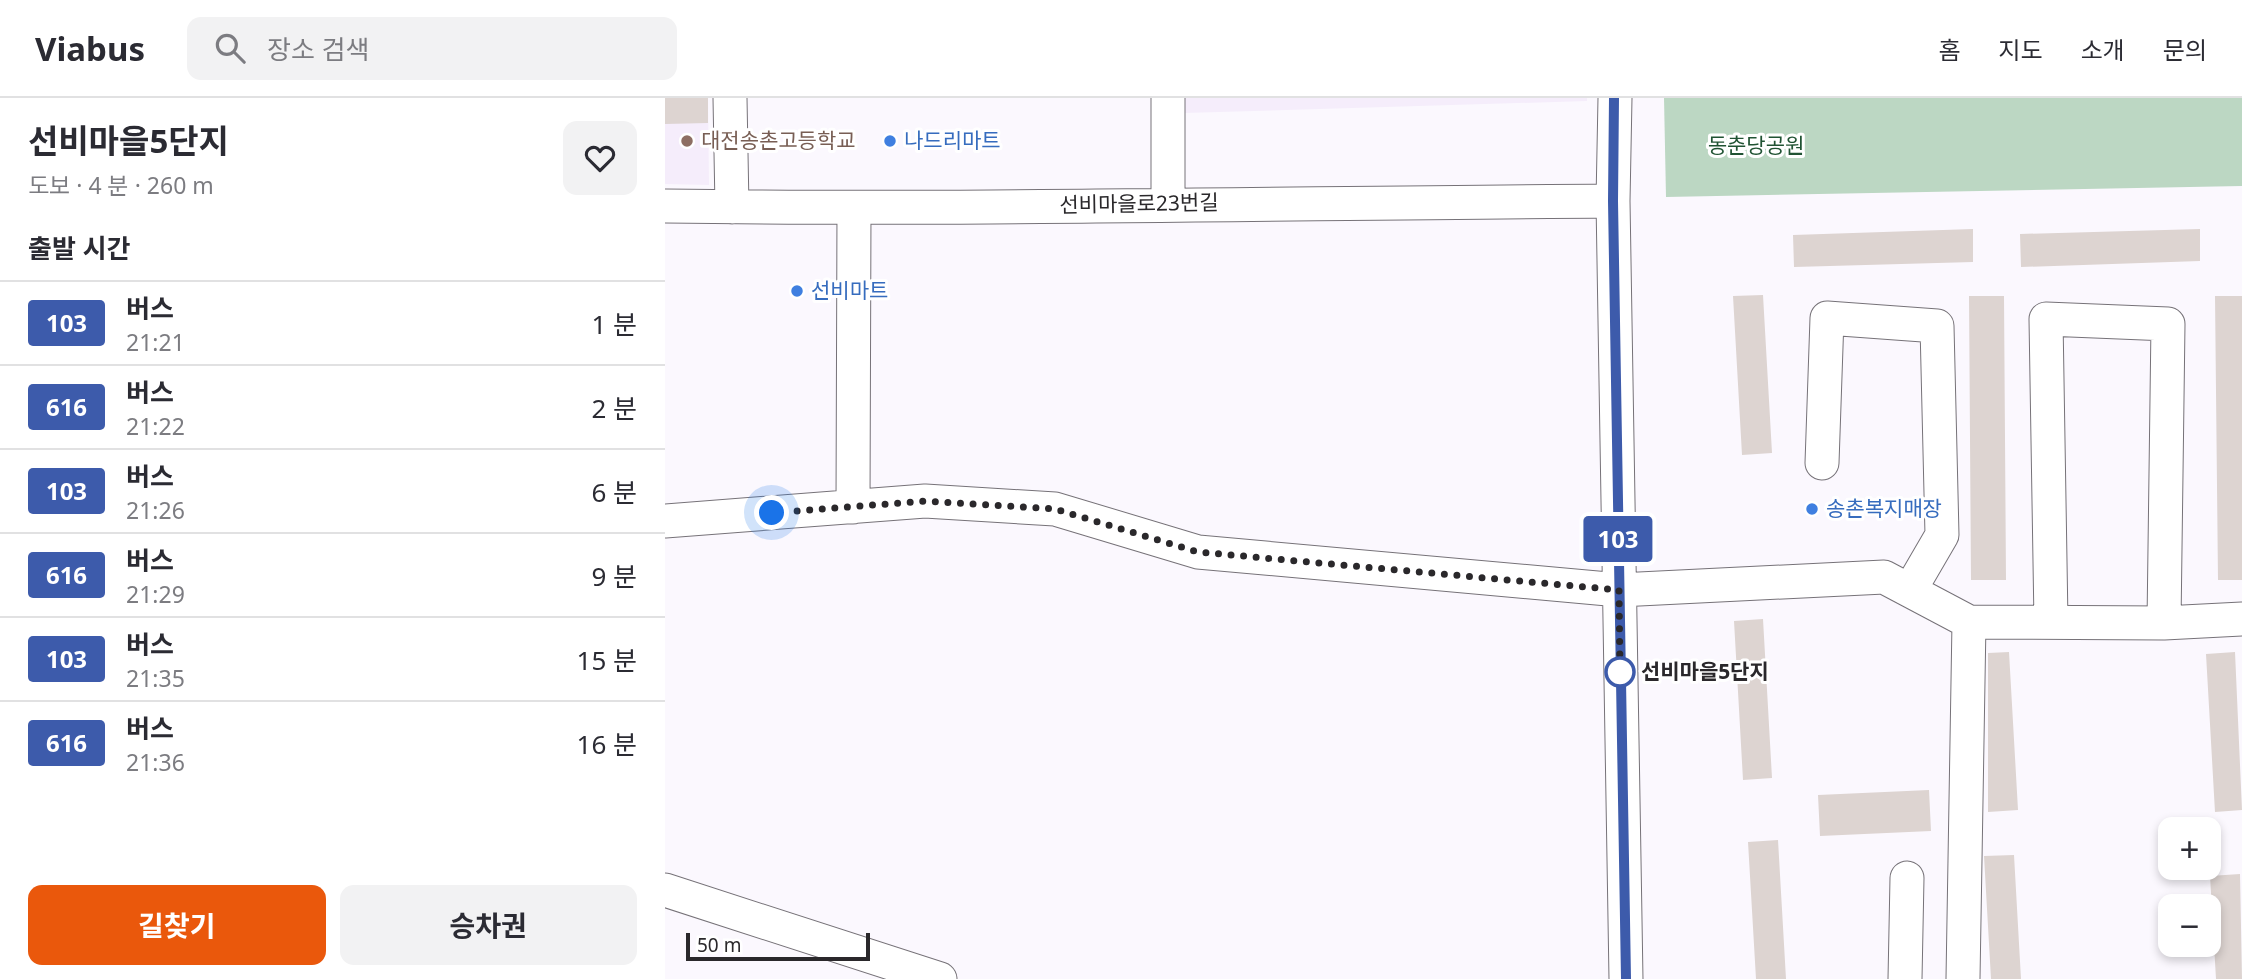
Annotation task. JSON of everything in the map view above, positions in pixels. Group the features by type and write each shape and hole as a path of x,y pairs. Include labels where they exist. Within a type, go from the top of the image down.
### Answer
{"street":[{"path":"730,98 731,207"},
{"path":"1168,98 1168,203"},
{"path":"1615,98 1613,201 1626,979"},
{"name":"선비마을로23번길","path":"665,206 854,209 1168,203 1613,201"},
{"path":"853,507 854,209"},
{"path":"1822,463 1827,318 1937,326 1943,536 1910,590"},
{"path":"2050,622 2046,319 2168,324 2164,623"},
{"path":"665,521 925,501 1055,509 1198,552 1619,590 1884,577 1969,622 2164,623 2242,619"},
{"path":"1963,979 1969,622"},
{"path":"1905,979 1907,878"},
{"path":"665,890 940,979"}],"shaded area":[{"name":"대전송촌고등학교","path":"665,98 708,98 709,185 665,184"},
{"path":"1184,98 1587,98 1587,101 1184,113"}],"green space":[{"name":"동춘당공원","path":"1664,98 2242,98 2242,186 1666,197"}],"building":[{"path":"665,98 708,98 708,123 665,124"},
{"path":"1973,229 1973,262 1794,267 1793,235"},
{"path":"2200,229 2200,261 2021,267 2020,234"},
{"path":"1763,295 1772,453 1742,455 1733,296"},
{"path":"1969,296 2004,296 2006,580 1971,580"},
{"path":"2215,296 2242,296 2242,580 2218,580"},
{"path":"1763,619 1772,778 1743,780 1734,621"},
{"path":"2009,652 2018,810 1988,812 1988,653"},
{"path":"2235,652 2242,810 2215,812 2206,654"},
{"path":"1929,790 1931,831 1820,836 1818,795"},
{"path":"1778,840 1786,979 1756,979 1748,842"},
{"path":"2014,855 2021,979 1991,979 1984,856"},
{"path":"2240,874 2242,979 2216,979 2215,957 2221,957 2221,894 2211,894 2210,880 2221,880 2221,875"}],"bus line":[{"name":"103","path":"1614,98 1613,201 1626,979"}],"place":[{"name":"대전송촌고등학교","path":"687,141"},
{"name":"나드리마트","path":"890,141"},
{"name":"선비마트","path":"797,291"},
{"name":"송촌복지매장","path":"1812,509"},
{"name":"선비마을5단지","path":"1620,672"}],"route":[{"path":"772,513 925,501 1055,509 1198,552 1619,590 1620,672"}]}
